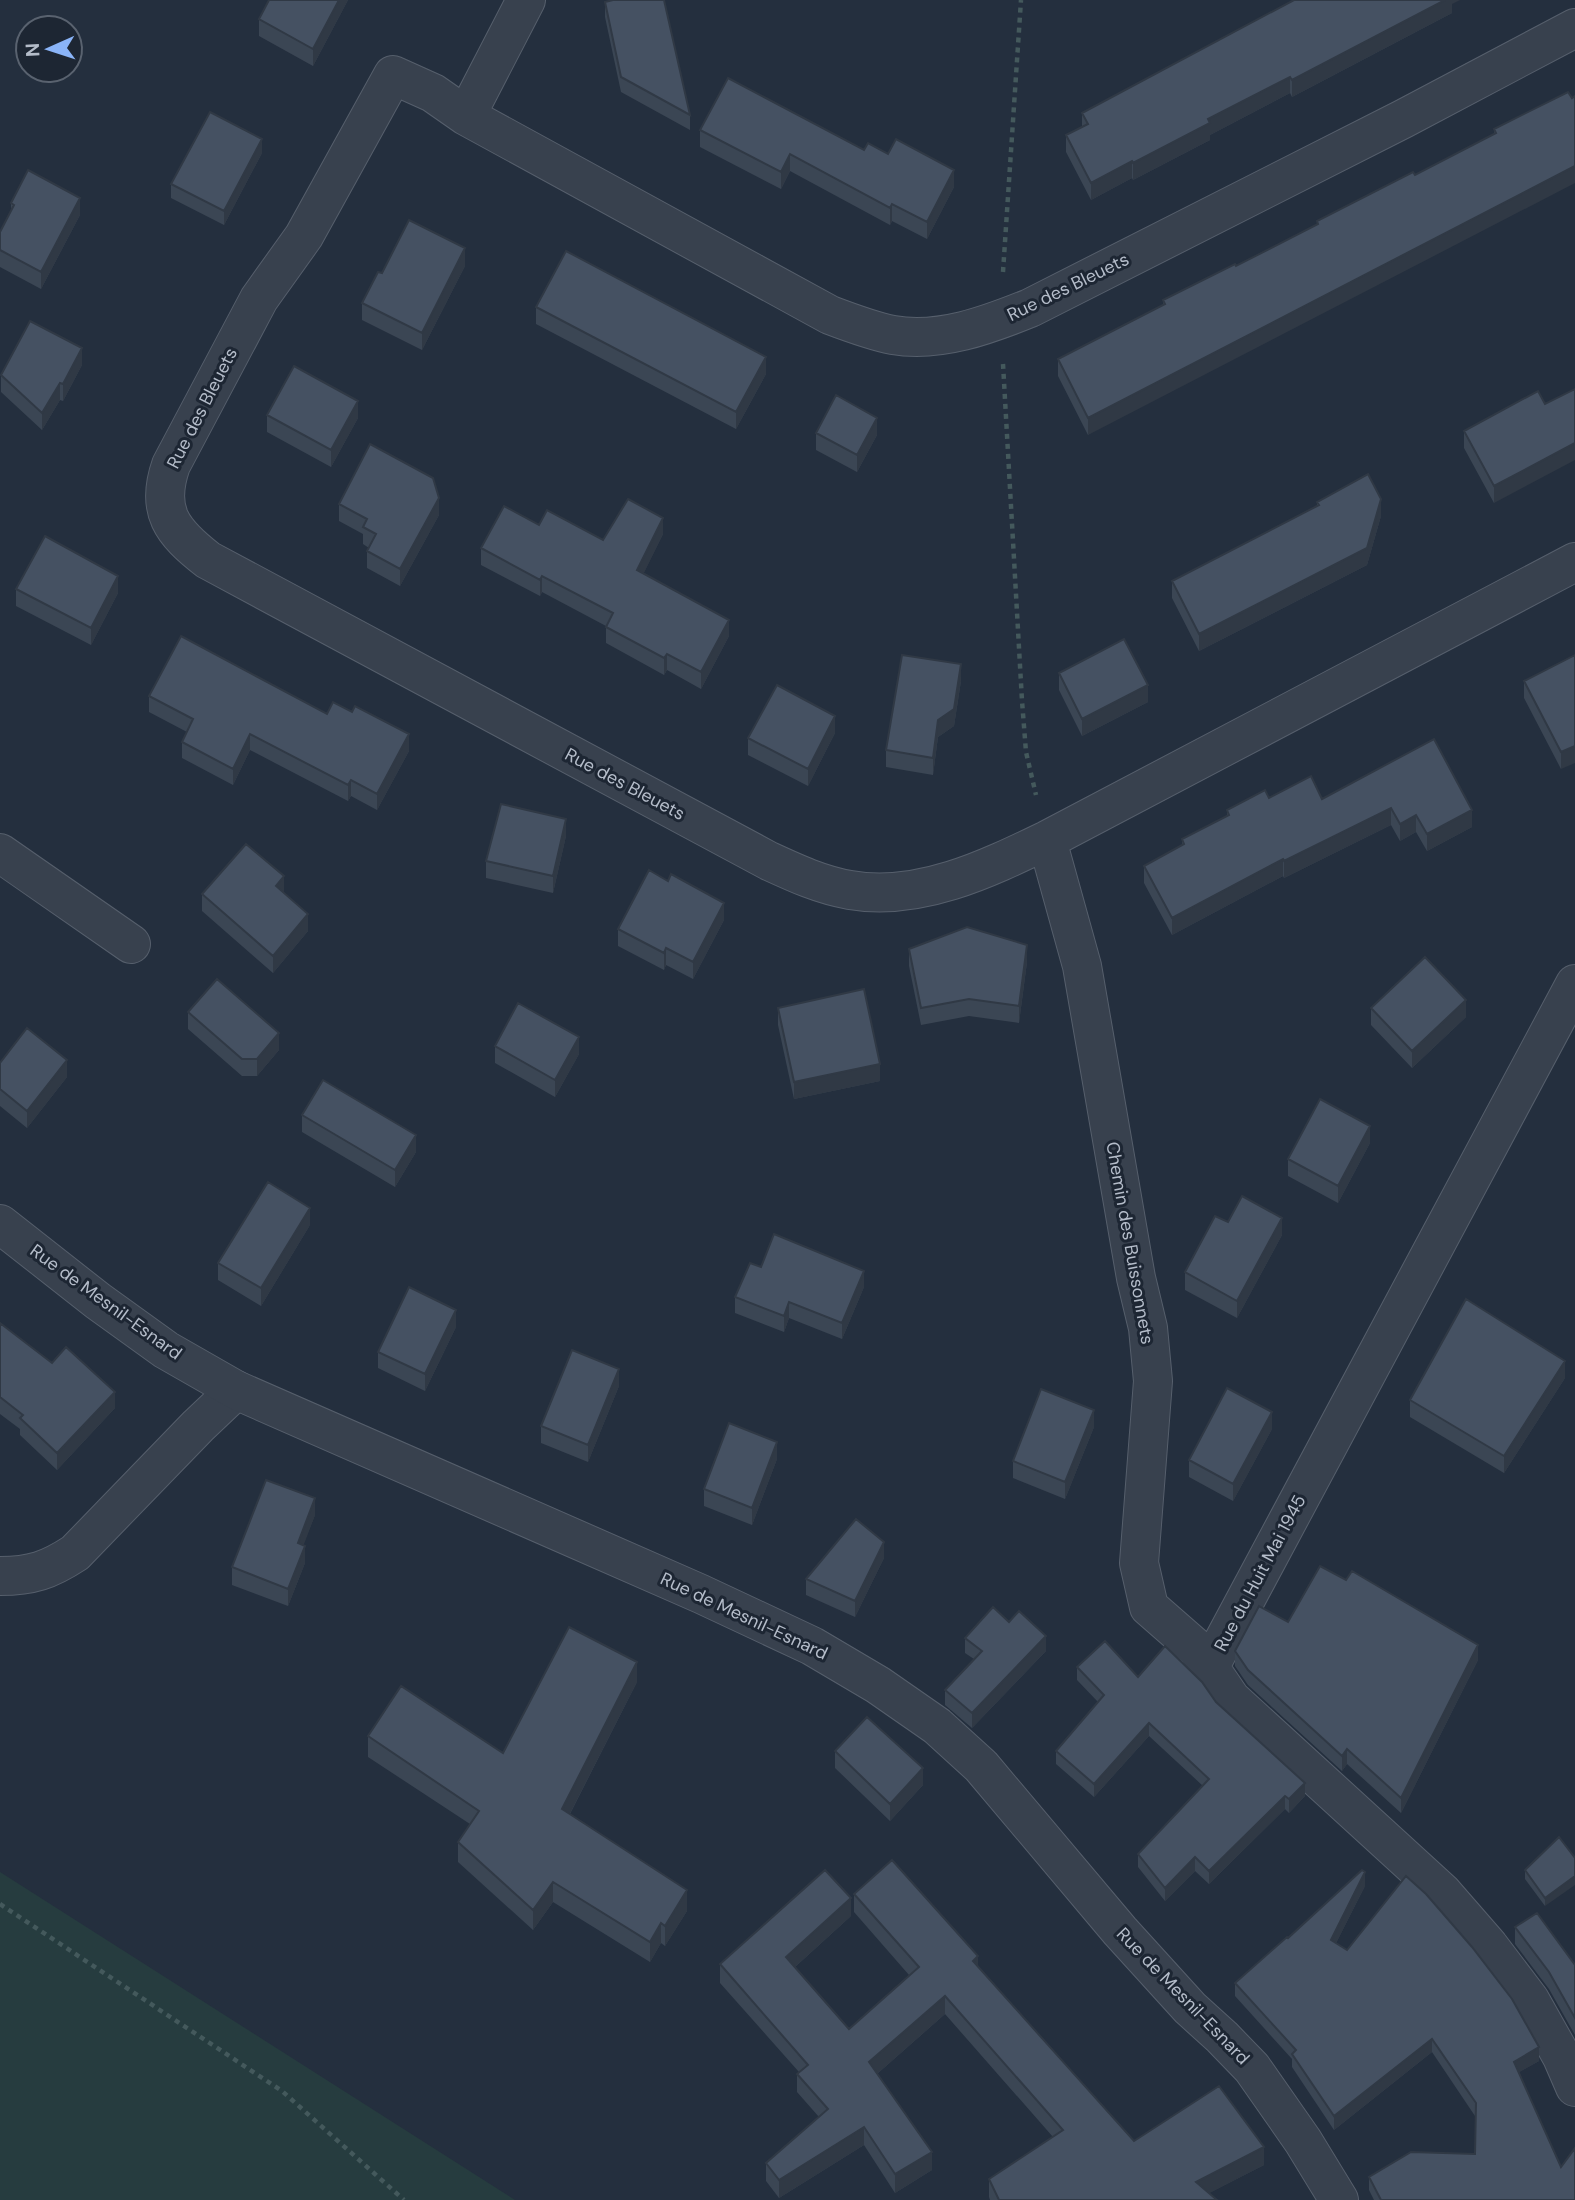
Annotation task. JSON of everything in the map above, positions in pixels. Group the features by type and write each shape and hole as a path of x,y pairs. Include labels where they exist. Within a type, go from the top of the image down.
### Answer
{"street":[{"path":"466,116 526,0"},
{"name":"Rue des Bleuets","path":"1575,28 1031,308 965,330 927,337 893,335 831,316 466,116 433,93 393,75 304,236 258,299 165,481 165,499 170,521 183,541 220,566 769,861 812,881 852,891 898,892 943,883 989,868 1575,562"},
{"name":"Chemin des Buissonnets","path":"1047,840 1082,966 1136,1278 1148,1328 1153,1381 1139,1563 1149,1607 1197,1649 1209,1668"},
{"path":"0,853 131,944"},
{"name":"Rue du Huit Mai 1945","path":"1575,984 1209,1668 1231,1699 1442,1892 1489,1945 1530,2000 1562,2057 1575,2087"},
{"name":"Rue de Mesnil-Esnard","path":"0,1224 155,1342 236,1390 701,1594 812,1646 878,1685 937,1726 981,1766 1190,2008 1252,2067 1303,2141 1339,2200"},
{"path":"0,1576 19,1576 51,1568 75,1553 236,1390"}],"path":[{"path":"1003,264 1021,0"},
{"path":"1003,319 1022,701 1026,752 1037,797"},
{"path":"0,1904 282,2091 404,2200"}],"green space":[{"path":"0,1872 515,2200 0,2200"}],"building":[{"path":"269,0 339,0 313,49 259,19"},
{"path":"664,0 690,115 621,77 605,2"},
{"path":"1294,0 1445,0 1292,80 1290,77 1208,119 1210,123 1091,183 1066,135 1088,124 1082,113"},
{"path":"728,78 864,150 868,143 888,154 896,139 954,170 927,222 892,204 890,208 790,154 781,172 700,130"},
{"path":"1568,92 1572,98 1575,96 1575,166 1088,418 1058,359 1165,304 1163,300 1235,264 1236,266 1413,172 1415,175 1496,133 1494,129"},
{"path":"210,112 262,139 224,211 171,184"},
{"path":"28,170 80,198 41,272 0,250 0,232"},
{"path":"409,220 465,248 422,333 362,303 378,272 382,273"},
{"path":"566,251 766,357 736,412 536,307"},
{"path":"30,321 82,348 63,384 60,383 42,413 1,375"},
{"path":"294,366 358,401 331,450 267,415"},
{"path":"1575,389 1575,443 1494,486 1464,431 1538,391 1545,404"},
{"path":"836,395 877,418 857,455 816,433"},
{"path":"370,444 433,478 439,498 400,569 367,551 376,534 363,527 367,519 339,504"},
{"path":"1368,474 1381,499 1367,548 1199,634 1172,581 1319,505 1317,502"},
{"path":"628,499 663,518 637,570 729,620 701,672 667,654 664,658 606,627 613,613 542,576 540,580 481,548 504,506 539,525 547,510 603,540"},
{"path":"45,536 118,576 91,628 16,589"},
{"path":"181,636 327,714 333,702 352,712 355,706 409,734 377,794 351,780 348,785 250,734 233,769 182,742 193,719 149,696"},
{"path":"1124,639 1148,685 1082,719 1059,673"},
{"path":"902,655 961,664 954,709 938,720 933,758 886,750"},
{"path":"1575,655 1575,746 1561,752 1524,681"},
{"path":"777,685 835,716 808,769 748,738"},
{"path":"1434,739 1472,810 1427,834 1416,815 1400,824 1391,808 1284,861 1283,859 1172,918 1144,866 1184,844 1182,839 1229,815 1227,810 1265,790 1269,798 1311,776 1322,799"},
{"path":"501,804 566,819 553,876 486,861"},
{"path":"246,844 284,876 276,886 308,914 273,956 202,894"},
{"path":"649,870 668,881 671,874 724,903 693,962 666,948 664,953 618,929"},
{"path":"967,927 1027,945 1019,1006 969,999 921,1008 909,949"},
{"path":"1425,957 1466,1000 1412,1051 1371,1008"},
{"path":"217,979 279,1033 257,1059 242,1059 188,1012"},
{"path":"864,989 880,1064 794,1082 778,1008"},
{"path":"518,1003 579,1037 555,1080 495,1046"},
{"path":"27,1028 67,1060 27,1111 0,1089 0,1063"},
{"path":"323,1080 416,1135 395,1170 302,1115"},
{"path":"1320,1099 1370,1126 1338,1186 1288,1159"},
{"path":"268,1182 310,1208 261,1288 218,1263"},
{"path":"1242,1196 1282,1218 1237,1301 1185,1272 1215,1216 1228,1222"},
{"path":"774,1234 864,1271 842,1323 789,1302 784,1316 735,1297 750,1263 761,1267"},
{"path":"409,1287 456,1310 425,1374 378,1352"},
{"path":"1466,1299 1565,1361 1504,1456 1410,1400"},
{"path":"0,1323 52,1363 66,1347 115,1392 57,1453 20,1418 23,1415 0,1397"},
{"path":"572,1350 619,1369 588,1445 541,1426"},
{"path":"1227,1388 1272,1412 1233,1484 1189,1460"},
{"path":"1041,1389 1094,1410 1065,1482 1013,1461"},
{"path":"729,1423 777,1442 752,1508 704,1489"},
{"path":"266,1480 315,1498 298,1543 305,1546 288,1589 232,1567"},
{"path":"856,1519 884,1542 855,1601 806,1579"},
{"path":"1320,1566 1346,1580 1352,1571 1478,1645 1401,1798 1347,1749 1342,1756 1248,1670 1235,1651 1259,1606 1288,1622"},
{"path":"993,1607 1009,1622 1019,1611 1046,1636 972,1713 945,1690 982,1651 965,1638"},
{"path":"569,1627 637,1662 562,1809 687,1890 665,1926 661,1923 650,1942 553,1882 533,1910 458,1842 479,1811 368,1736 401,1686 503,1753"},
{"path":"1105,1641 1138,1677 1165,1646 1202,1682 1216,1702 1305,1783 1289,1799 1285,1796 1209,1871 1195,1857 1165,1888 1138,1854 1209,1779 1149,1723 1094,1784 1056,1751 1104,1695 1077,1667"},
{"path":"867,1717 923,1768 890,1804 835,1751"},
{"path":"1559,1837 1575,1858 1575,1876 1545,1898 1525,1870"},
{"path":"892,1860 978,1956 973,1961 1134,2141 1219,2086 1264,2147 1196,2182 1217,2200 999,2200 989,2179 1063,2130 945,1996 869,2062 932,2152 895,2174 864,2127 779,2180 766,2163 828,2109 797,2074 808,2065 720,1964 825,1870 851,1898 786,1957 849,2029 919,1967 854,1894"},
{"path":"1362,1870 1365,1872 1331,1940 1347,1950 1406,1876 1426,1894 1512,1999 1539,2047 1514,2062 1561,2167 1575,2148 1575,2200 1381,2200 1369,2177 1411,2152 1475,2154 1476,2103 1432,2039 1334,2116 1292,2054 1296,2050 1235,1983"},
{"path":"1537,1913 1575,1965 1575,2018 1549,1972 1515,1927"}]}
